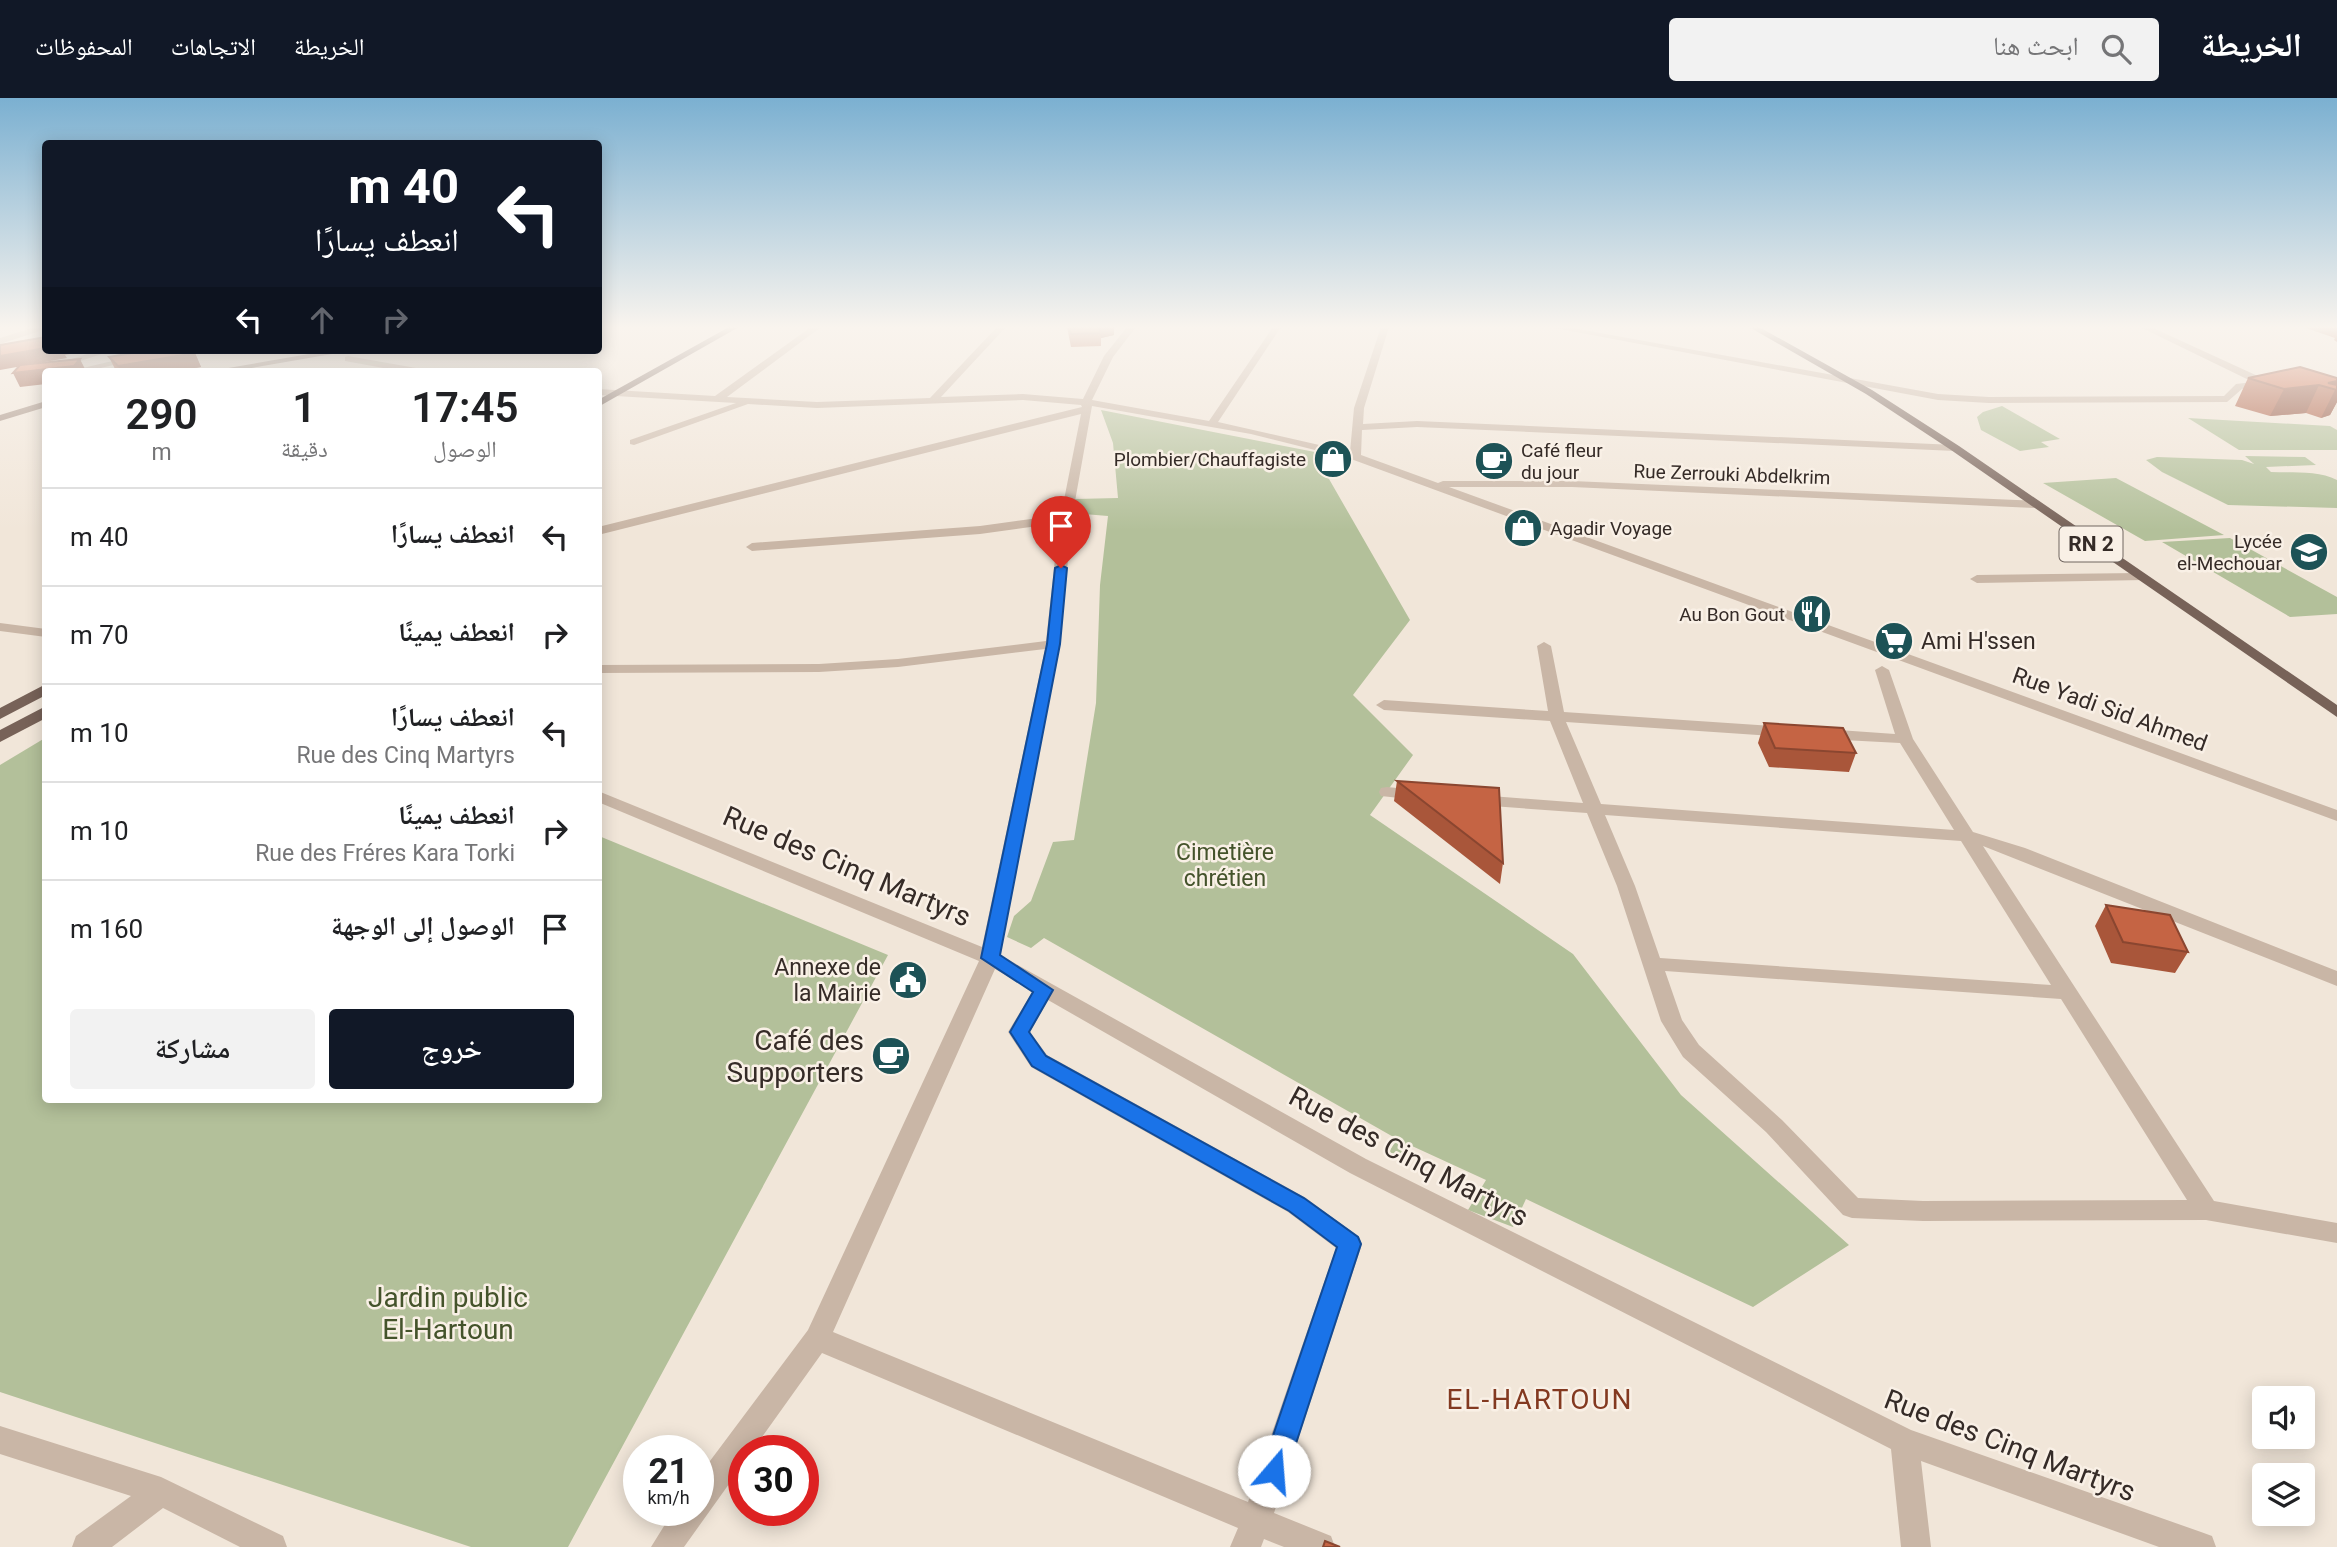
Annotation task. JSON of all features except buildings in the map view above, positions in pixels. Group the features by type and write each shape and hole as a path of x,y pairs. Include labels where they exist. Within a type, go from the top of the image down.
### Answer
{"main road":[{"name":"RN 2","path":"1872,395 1955,448 2337,712"},
{"path":"0,418 42,405"},
{"path":"0,714 42,690"},
{"path":"0,737 42,712"}],"street":[{"name":"Rue Yadi Sid Ahmed","path":"656,395 817,405 1023,397 1212,424 1355,457 2337,816"},
{"path":"717,399 723,395"},
{"path":"931,402 938,395"},
{"path":"714,1480 817,1338 990,958 1053,644 1066,518 1086,405 1091,395"},
{"path":"1212,424 1232,395"},
{"path":"1355,457 1356,427 1363,395"},
{"path":"1925,395 1989,400 2227,398 2230,395"},
{"path":"634,442 750,401"},
{"path":"602,530 1086,405"},
{"path":"1356,427 1418,424 1955,448"},
{"name":"Rue Zerrouki Abdelkrim","path":"1429,484 1572,484 2034,504"},
{"path":"752,547 980,530 1066,518"},
{"path":"1977,579 2139,577"},
{"path":"0,627 42,632"},
{"path":"602,669 832,667 898,663 1053,644"},
{"path":"1544,646 1557,719 1655,964 1672,1021 1691,1051 1774,1126 1852,1208 1923,1211 2206,1210 2337,1233"},
{"path":"1882,670 1905,739 2206,1210"},
{"path":"1384,705 1557,719 1905,739"},
{"path":"1387,792 1595,810 1968,836 2019,852 2337,979"},
{"name":"Rue des Cinq Martyrs","path":"602,798 990,958 1358,1166 1903,1441 2201,1547"},
{"path":"1655,964 2069,993"},
{"path":"1044,990 1019,1032 1039,1061 1297,1205 1350,1244 1257,1521 1245,1547"},
{"path":"817,1338 1320,1547"},
{"path":"0,1440 161,1491 272,1547"},
{"path":"1903,1441 1916,1547"},
{"path":"87,1547 161,1491"},
{"path":"666,1547 681,1526"}],"green space":[{"path":"2002,406 2060,439 2041,442 2049,447 2020,451 1981,430 1977,417 1983,412"},
{"name":"Cimetière chrétien","path":"1101,410 1320,453 1325,472 1410,620 1353,695 1413,755 1370,815 1573,954 1681,1095 1849,1245 1753,1307 1526,1199 1513,1227 1468,1210 1486,1180 1412,1146 1402,1157 1389,1152 1397,1139 1044,938 1031,948 1007,937 1014,916 1031,901 1053,842 1074,840 1096,703 1100,585 1108,516 1084,514 1083,508 1073,508 1075,499 1118,498 1113,443"},
{"path":"2188,418 2330,426 2337,430 2337,450 2239,450"},
{"path":"2245,456 2305,457 2316,465 2266,467 2271,472 2313,473 2337,480 2337,508 2228,505 2162,472 2146,460 2157,457 2242,460 2254,464"},
{"path":"2116,478 2224,535 2145,541 2043,483"},
{"path":"2230,538 2337,597 2337,614 2290,617 2162,542"},
{"name":"Jardin public El-Hartoun","path":"42,740 42,1103 602,1103 602,837 888,955 629,1435 623,1435 623,1445 568,1547 471,1547 0,1392 0,765"}],"place":[{"name":"Plombier/Chauffagiste","path":"1333,459"},
{"name":"Café fleur du jour","path":"1494,461"},
{"name":"Agadir Voyage","path":"1523,528"},
{"name":"Lycée el-Mechouar","path":"2309,552"},
{"name":"Au Bon Gout","path":"1812,614"},
{"name":"Ami H'ssen","path":"1894,641"},
{"name":"Annexe de la Mairie","path":"908,980"},
{"name":"Café des Supporters","path":"891,1056"}],"district":[{"name":"EL-HARTOUN","path":"1540,1399"}],"route":[{"path":"1061,568 1053,644 990,958 1044,990 1019,1032 1039,1061 1297,1205 1350,1244 1274,1471"}]}
